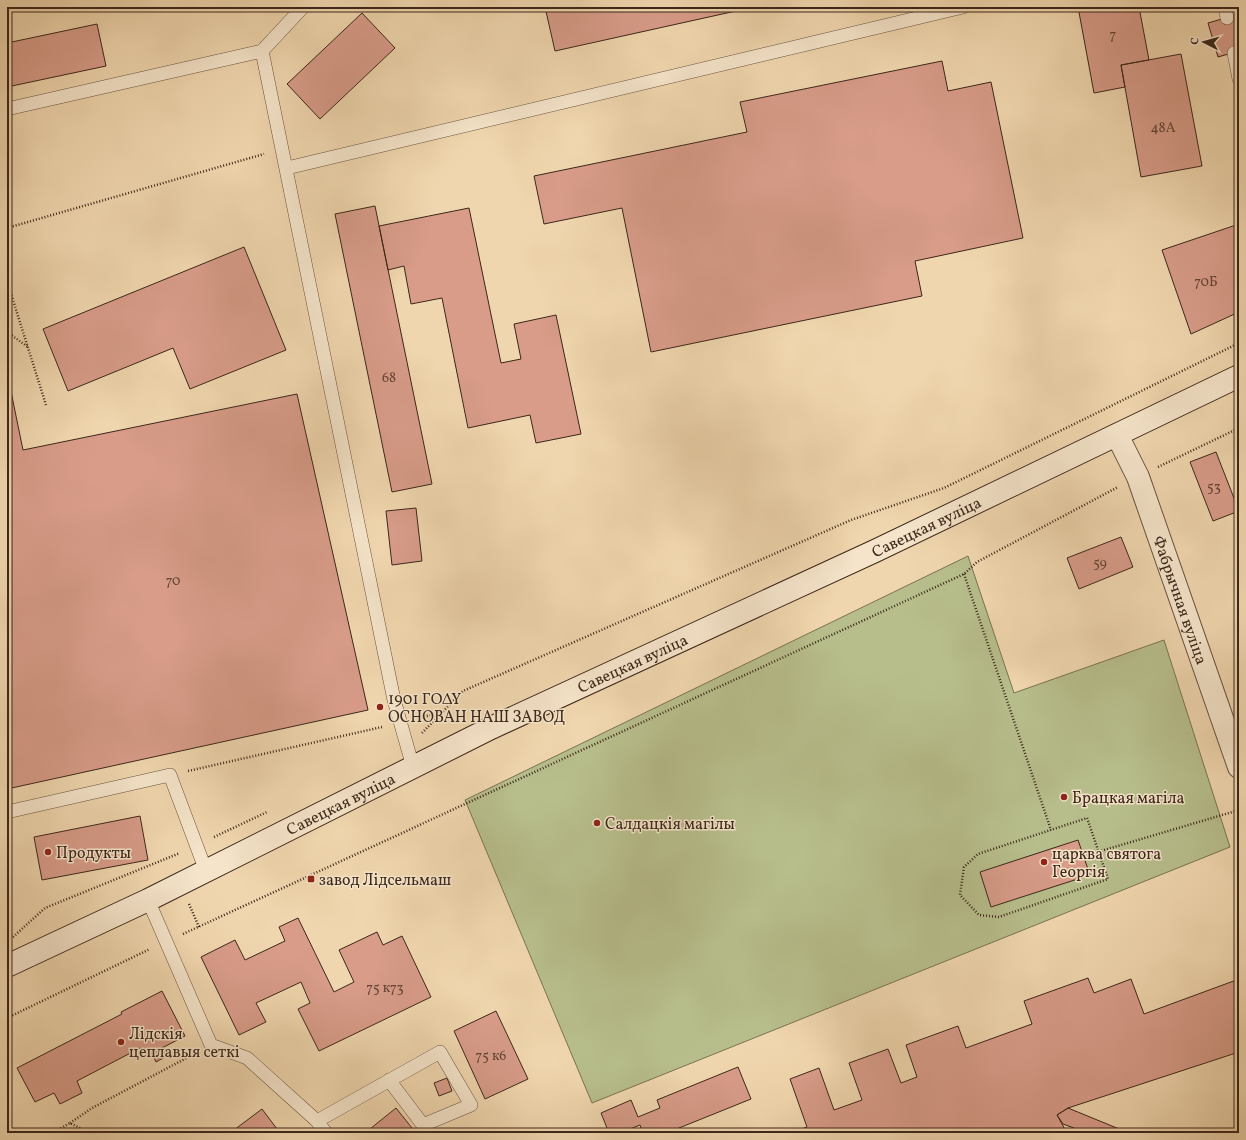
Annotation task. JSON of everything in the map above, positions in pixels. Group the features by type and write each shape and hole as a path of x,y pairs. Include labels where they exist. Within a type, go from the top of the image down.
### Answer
{"main road":[{"name":"Савецкая вуліца","path":"7,966 206,871 410,757 498,725 875,551 1239,376"},
{"name":"Фабрычная вуліца","path":"1117,435 1138,477 1239,767"}],"lane":[{"path":"7,109 262,51 303,7"},
{"path":"287,168 963,7"},
{"path":"262,51 283,148 394,700 410,757"},
{"path":"1234,53 1239,79"},
{"path":"7,812 170,775 206,871"},
{"path":"148,900 211,1045 247,1058 317,1121 326,1133"},
{"path":"317,1121 389,1080 440,1052 471,1105 423,1125 389,1080"}],"path":[{"path":"7,228 283,148"},
{"path":"7,281 46,405"},
{"path":"7,332 28,348"},
{"path":"410,757 441,713 463,691 851,520 944,488 1239,343"},
{"path":"7,1018 165,942 964,574 978,562 1138,477 1239,428"},
{"path":"964,574 1051,830"},
{"path":"170,775 441,713"},
{"path":"7,942 45,908 196,845 274,809"},
{"path":"1084,856 1239,810"},
{"path":"1087,818 1099,851 1108,879 999,917 979,915 960,895 964,867 978,854 1087,818"},
{"path":"53,1133 92,1108 211,1045"},
{"path":"70,1123 90,1133"}],"green space":[{"path":"968,556 1014,693 1164,640 1230,847 592,1103 465,800"}],"building":[{"path":"545,7 754,7 555,51"},
{"path":"1078,7 1139,7 1149,60 1121,65 1125,87 1094,93"},
{"path":"362,13 395,48 320,119 287,84"},
{"path":"1239,14 1239,51 1218,57 1208,23"},
{"path":"97,24 106,66 7,87 7,43"},
{"path":"1181,54 1202,166 1141,177 1121,65"},
{"path":"942,61 948,91 991,82 1023,238 915,261 922,296 651,352 622,208 544,224 534,176 747,132 740,102"},
{"path":"375,206 432,484 392,492 335,214"},
{"path":"469,208 501,363 521,359 514,324 556,315 581,434 536,443 530,415 468,428 442,298 411,304 404,266 388,270 379,226"},
{"path":"1239,224 1239,312 1191,334 1162,250"},
{"path":"244,247 286,350 190,389 173,348 68,391 43,329"},
{"path":"7,372 23,450 297,394 368,710 7,789"},
{"path":"1216,452 1239,511 1213,521 1190,462"},
{"path":"416,508 422,561 392,565 386,511"},
{"path":"1121,537 1133,567 1079,589 1067,558"},
{"path":"140,816 148,860 42,880 34,837"},
{"path":"1078,840 1090,875 991,907 980,872"},
{"path":"298,918 334,992 354,982 339,950 377,932 383,945 402,936 431,997 319,1051 298,1009 310,1003 301,982 256,1003 266,1022 239,1035 201,957 235,940 245,960 285,941 279,927"},
{"path":"1088,978 1094,993 1131,979 1144,1014 1239,979 1239,1052 1068,1108 1057,1115 1067,1133 791,1133 807,1127 790,1079 819,1068 834,1110 862,1100 849,1063 888,1049 901,1083 917,1077 906,1045 958,1026 966,1048 1032,1024 1024,1001"},
{"name":"Лідскія цеплавыя сеткі","path":"162,991 185,1036 162,1048 167,1056 156,1062 152,1053 144,1057 140,1048 77,1081 82,1093 60,1104 54,1093 35,1102 17,1068 122,1014 121,1012"},
{"path":"496,1011 528,1079 485,1099 454,1031"},
{"path":"738,1067 751,1099 674,1130 675,1133 643,1133 640,1125 620,1133 609,1133 601,1113 631,1100 638,1117 660,1108 657,1100"},
{"path":"447,1078 452,1091 439,1096 434,1083"},
{"path":"396,1108 416,1133 365,1133"},
{"path":"1068,1108 1129,1133 1087,1133 1063,1124 1057,1115"},
{"path":"262,1109 280,1133 236,1133 234,1130"}],"place":[{"name":"1901 ΓΟΔΥ ОСНОВАН НАШ ЗАВОД","path":"380,707"},
{"name":"Брацкая магіла","path":"1064,797"},
{"name":"Салдацкія магілы","path":"597,823"},
{"name":"Продукты","path":"48,852"},
{"name":"царква святога Георгія","path":"1044,862"},
{"name":"завод Лідсельмаш","path":"311,879"},
{"name":"Лідскія цеплавыя сеткі","path":"121,1042"}]}
